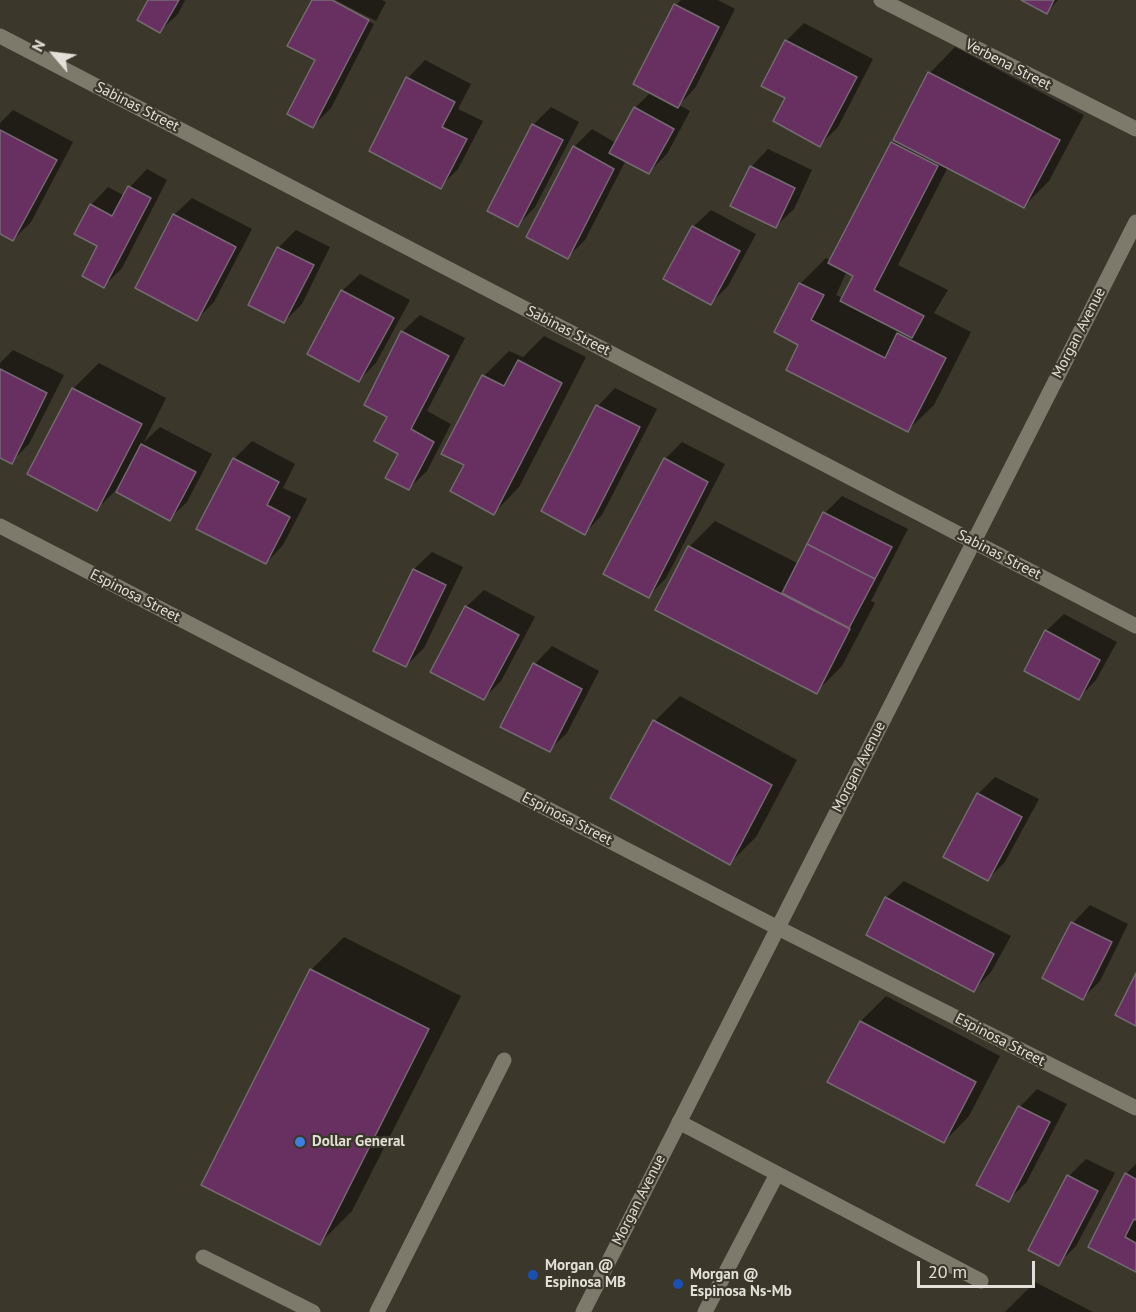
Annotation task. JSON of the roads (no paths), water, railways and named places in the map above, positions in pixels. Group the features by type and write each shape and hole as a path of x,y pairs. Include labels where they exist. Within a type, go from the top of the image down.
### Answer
{"street":[{"name":"Verbena Street","path":"881,0 1136,129"},
{"name":"Sabinas Street","path":"0,36 1136,626"},
{"name":"Morgan Avenue","path":"583,1312 1136,222"},
{"name":"Espinosa Street","path":"0,526 778,927 1136,1108"},
{"path":"377,1312 504,1060"},
{"path":"679,1122 981,1281"},
{"path":"705,1312 777,1174"},
{"path":"202,1257 312,1312"}],"place":[{"name":"Dollar General","path":"300,1142"},
{"name":"Morgan @ Espinosa MB","path":"533,1275"},
{"name":"Morgan @ Espinosa Ns-Mb","path":"678,1284"}]}
